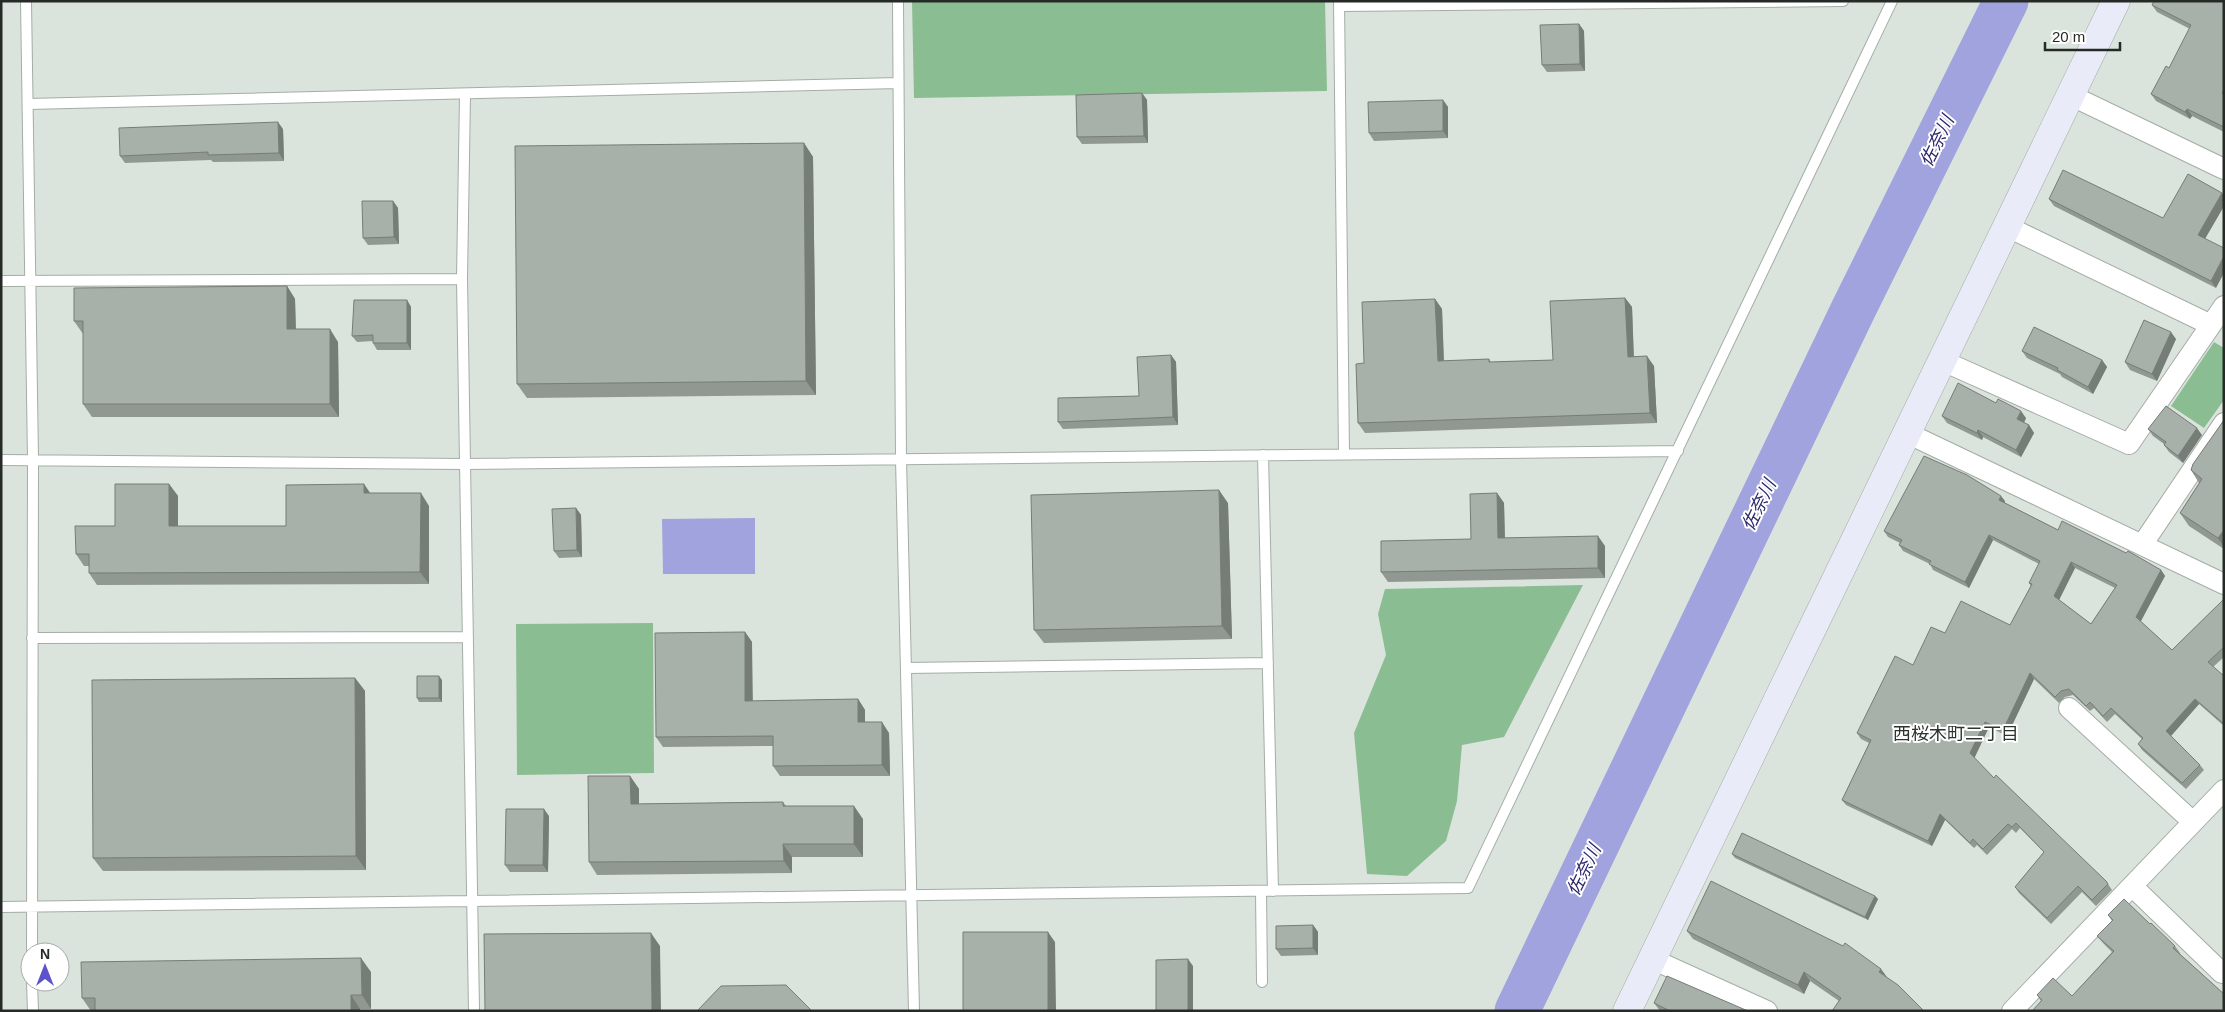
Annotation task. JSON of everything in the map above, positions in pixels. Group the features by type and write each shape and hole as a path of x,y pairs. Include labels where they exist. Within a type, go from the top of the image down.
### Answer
{"street":[{"path":"1628,1011 2116,1"},
{"path":"2070,95 2224,169"},
{"path":"2008,227 2211,324"},
{"path":"1943,361 2130,444 2224,306"},
{"path":"2142,545 2224,423"},
{"path":"1907,433 2224,584"},
{"path":"2069,708 2193,822"},
{"path":"2013,1011 2224,790"},
{"path":"2132,886 2222,973"},
{"path":"1652,959 1767,1011"}],"lane":[{"path":"26,1 33,459 32,942"},
{"path":"898,1 900,459 914,1011"},
{"path":"1344,454 1339,4 1843,1"},
{"path":"1,907 1468,888 1892,1"},
{"path":"28,104 465,95 898,83"},
{"path":"465,95 462,279 474,1011"},
{"path":"1,281 462,279"},
{"path":"1,460 465,464 1678,451"},
{"path":"1263,455 1273,891"},
{"path":"32,638 468,636"},
{"path":"906,668 1268,663"},
{"path":"1261,891 1262,982"},
{"path":"32,992 33,1011"}],"green space":[{"path":"912,1 1325,1 1327,91 914,98"},
{"path":"2214,342 2224,348 2224,400 2204,428 2171,406"},
{"path":"1583,585 1504,737 1462,745 1457,801 1446,841 1407,876 1367,874 1354,733 1386,655 1378,614 1385,589"},
{"path":"653,623 654,773 517,775 516,624"}],"water":[{"path":"755,518 755,574 663,574 662,519"}],"building":[{"path":"2154,1 2224,1 2224,90 2222,93 2224,94 2224,127 2187,109 2185,112 2151,94 2166,66 2169,68 2191,25 2152,5"},
{"path":"1579,24 1580,64 1542,65 1540,25"},
{"path":"1142,93 1144,136 1077,137 1076,95"},
{"path":"1443,100 1443,131 1369,133 1368,102"},
{"path":"278,122 279,153 208,155 208,152 120,156 119,128"},
{"path":"804,143 806,381 517,384 515,146"},
{"path":"2063,170 2163,218 2188,174 2222,193 2198,235 2224,248 2224,256 2211,281 2049,199"},
{"path":"362,201 393,201 394,237 363,238"},
{"path":"287,286 287,329 330,329 330,404 83,404 83,321 74,321 74,288"},
{"path":"1625,298 1628,357 1647,356 1650,413 1358,423 1356,364 1364,363 1362,302 1435,299 1438,361 1489,359 1489,362 1553,360 1550,301"},
{"path":"354,300 407,300 407,343 373,343 373,335 352,336"},
{"path":"2144,320 2171,332 2152,374 2125,362"},
{"path":"2034,327 2102,360 2088,387 2057,370 2058,368 2022,351"},
{"path":"1171,355 1173,417 1058,422 1058,398 1139,396 1137,357"},
{"path":"1958,383 1996,403 1998,399 2021,411 2017,419 2029,425 2016,450 1978,430 1977,433 1942,416"},
{"path":"2166,406 2197,428 2178,456 2164,445 2166,442 2148,429"},
{"path":"2224,420 2224,530 2218,538 2180,513 2202,479 2191,470 2193,464"},
{"path":"1924,456 1967,475 2001,496 1999,500 2058,530 2062,521 2126,553 2128,551 2161,570 2136,617 2172,650 2224,599 2224,647 2208,662 2224,676 2224,724 2195,699 2166,731 2200,765 2182,783 2138,744 2143,738 2111,708 2103,716 2090,702 2086,706 2069,689 2061,691 2055,697 2030,673 2003,730 1985,722 1970,753 1994,778 1996,775 2106,881 2108,884 2092,900 2078,886 2047,918 2015,887 2044,852 2016,823 2012,827 2008,824 1983,849 1973,839 1970,843 1940,814 1928,841 1842,800 1871,740 1857,733 1895,656 1913,665 1931,627 1945,633 1961,601 2010,625 2032,584 2029,583 2040,561 1989,535 1965,582 1929,564 1931,561 1899,545 1902,540 1884,531","holes":["2071,562 2117,585 2091,624 2054,596"]},
{"path":"115,484 169,484 169,526 286,526 286,485 364,484 364,493 421,493 420,572 89,573 89,554 76,554 75,526 115,526"},
{"path":"1219,490 1222,626 1034,630 1031,495"},
{"path":"1497,493 1498,538 1598,536 1598,568 1381,572 1381,541 1471,539 1470,494"},
{"path":"576,508 577,550 554,551 552,509"},
{"path":"745,632 745,701 858,699 858,722 882,722 882,765 773,766 773,736 656,737 655,633"},
{"path":"417,676 439,676 439,698 417,698"},
{"path":"355,678 356,856 93,858 92,680"},
{"path":"588,776 630,776 631,804 783,802 783,806 854,806 854,844 783,844 784,861 589,862"},
{"path":"506,809 544,809 543,865 505,865"},
{"path":"1742,833 1875,896 1865,917 1732,854"},
{"path":"1711,881 1843,946 1845,943 1881,969 1879,972 1898,985 1924,1011 1832,1011 1841,998 1804,972 1798,985 1687,931"},
{"path":"2124,899 2175,946 2173,948 2224,994 2224,1011 2032,1011 2042,1000 2037,995 2053,978 2072,996 2114,951 2097,936 2113,920 2108,915"},
{"path":"1313,925 1313,948 1276,949 1276,926"},
{"path":"963,932 1048,932 1048,1011 963,1011"},
{"path":"651,933 652,1011 485,1011 484,934"},
{"path":"361,958 362,995 351,995 351,1011 95,1011 95,998 82,998 81,962"},
{"path":"1188,959 1188,1011 1156,1011 1156,960"},
{"path":"1667,976 1748,1011 1670,1011 1654,1003"},
{"path":"786,985 812,1011 697,1011 721,986"}],"waterway":[{"name":"佐奈川","path":"1517,1011 1853,310 2006,1"}],"district":[{"name":"西桜木町二丁目","path":"1956,734"}]}
